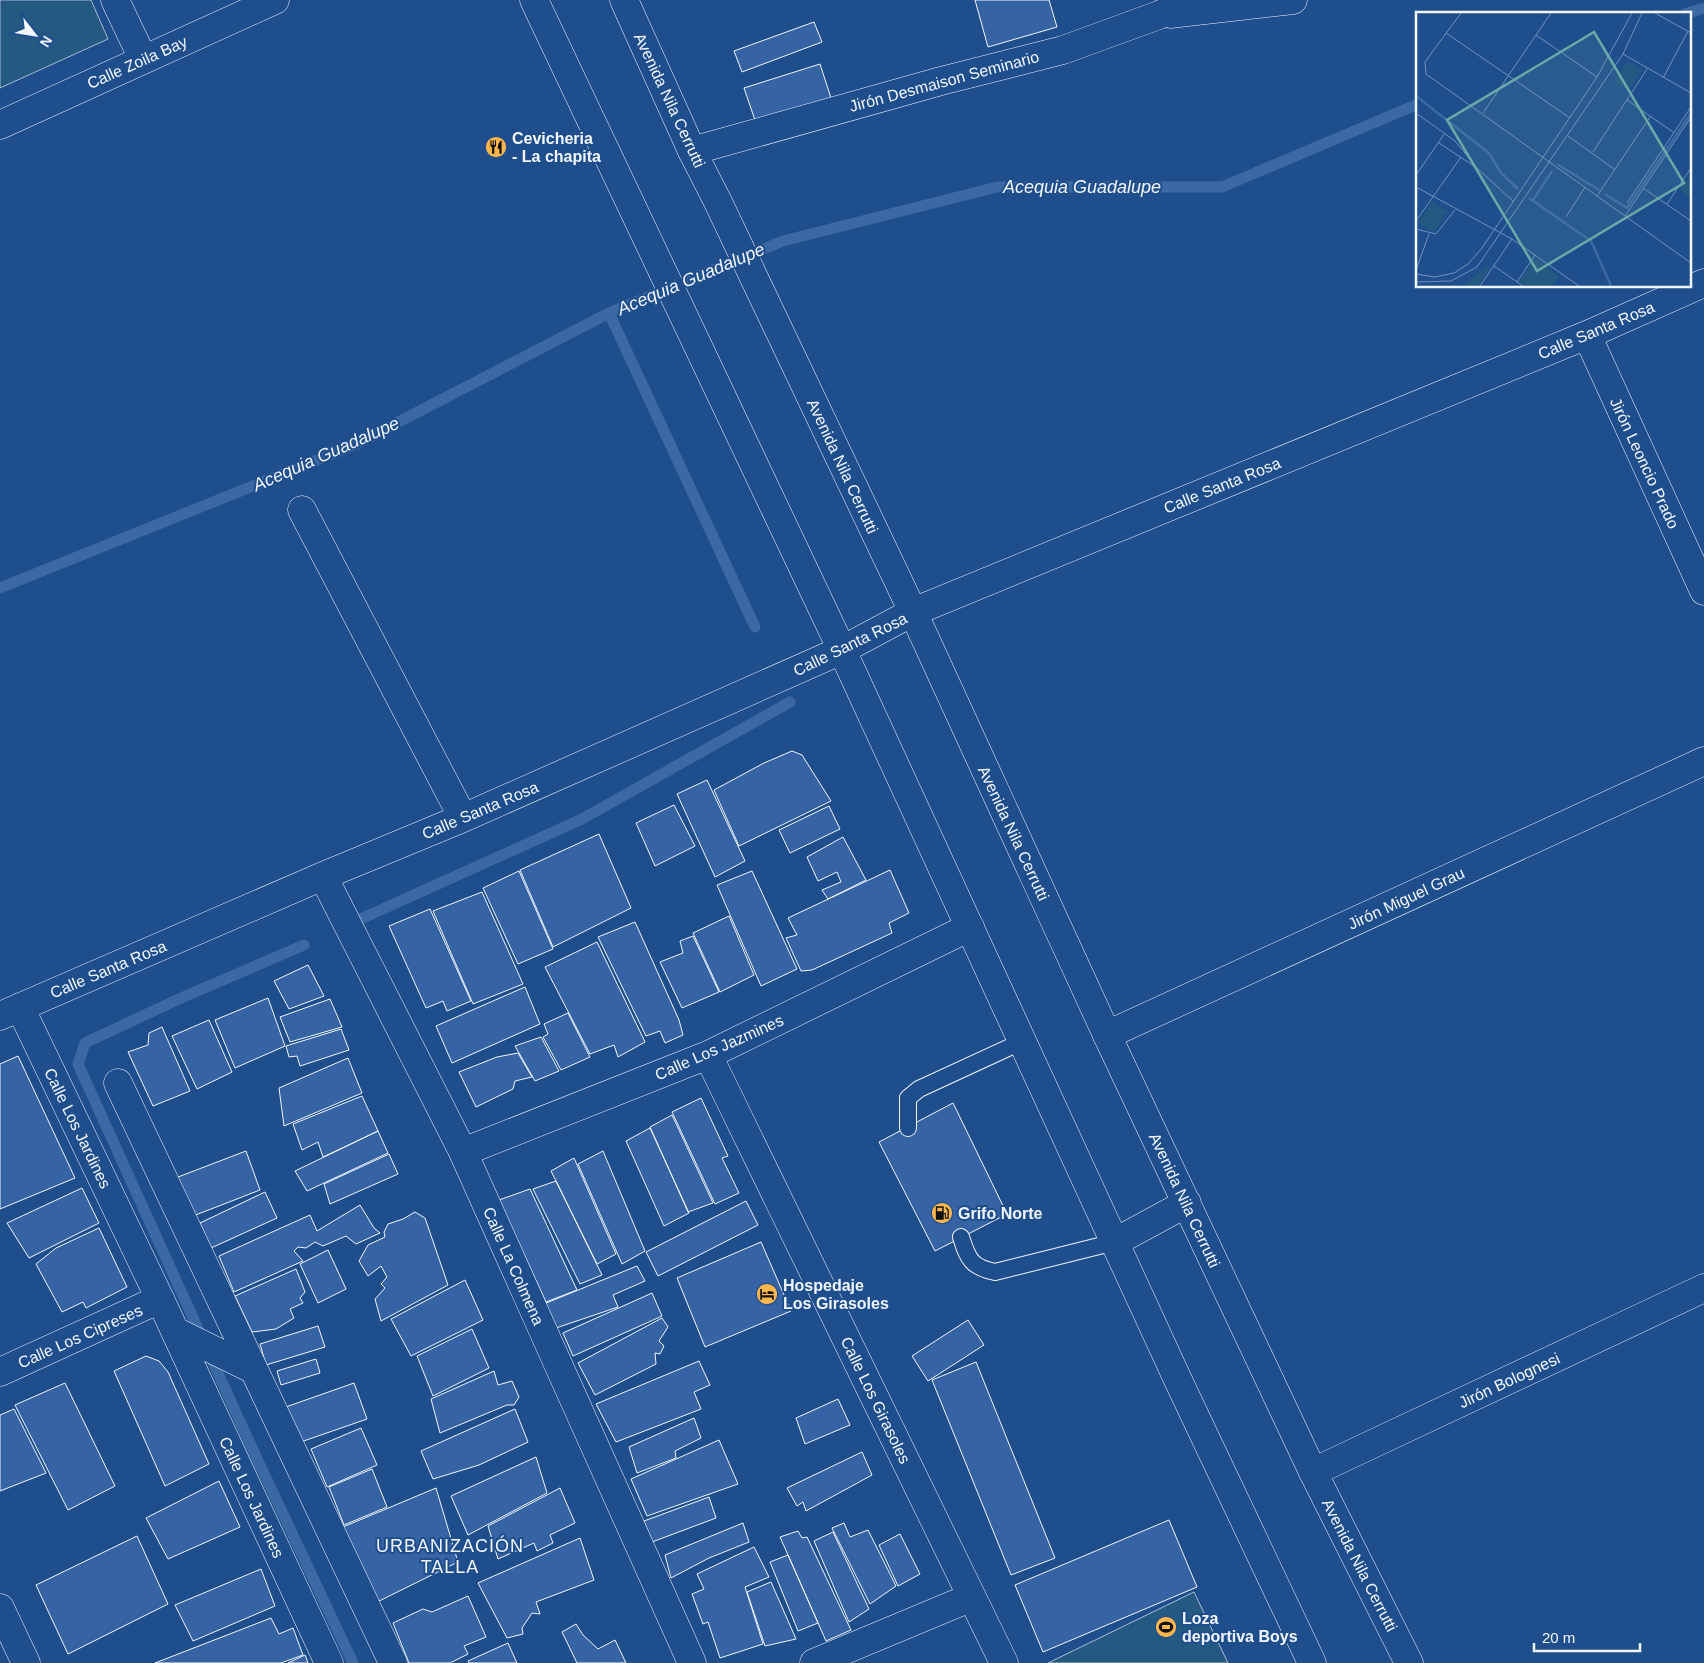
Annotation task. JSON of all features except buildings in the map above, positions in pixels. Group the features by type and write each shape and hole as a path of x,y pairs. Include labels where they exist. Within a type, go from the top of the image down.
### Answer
{"main road":[{"path":"114,0 143,59"},
{"name":"Calle Zoila Bay","path":"0,125 275,0"},
{"path":"534,0 842,650 1178,1380 1312,1663"},
{"name":"Avenida Nila Cerrutti","path":"624,0 692,151 913,612 1107,1035 1314,1472 1409,1663"},
{"name":"Jirón Desmaison Seminario","path":"692,151 941,80 1063,50 1159,15 1191,0"},
{"path":"1159,15 1293,0"},
{"name":"Calle Santa Rosa","path":"10,1011 323,876 463,818 842,650 913,612 1587,335 1704,283"},
{"name":"Jirón Leoncio Prado","path":"1587,335 1704,591"},
{"path":"302,510 463,818"},
{"name":"Jirón Miguel Grau","path":"1107,1035 1704,761"},
{"name":"Calle La Colmena","path":"323,876 462,1152 692,1663"},
{"name":"Calle Los Jazmines","path":"462,1152 708,1055 970,926"},
{"name":"Calle Los Jardines","path":"10,1011 160,1299 329,1663"},
{"name":"Calle Los Girasoles","path":"708,1055 1004,1663"},
{"path":"118,1083 394,1663"},
{"path":"1115,1242 1187,1203"},
{"name":"Jirón Bolognesi","path":"1314,1472 1704,1288"},
{"name":"Calle Los Cipreses","path":"0,1372 160,1299"},
{"path":"175,1331 254,1370"},
{"path":"814,1663 972,1598"},
{"path":"0,1608 26,1663"}],"lane":[{"path":"908,1128 908,1098 919,1089 1022,1041"},
{"path":"961,1237 968,1257 981,1269 995,1272 1115,1242"}],"shaded area":[{"path":"0,0 91,0 108,39 0,88"},
{"name":"Loza deportiva Boys","path":"1194,1592 1228,1663 1048,1663"}],"waterway":[{"name":"Acequia Guadalupe","path":"1691,12 1704,8"},
{"name":"Acequia Guadalupe","path":"0,588 352,446 609,313 783,241 997,187 1222,187 1416,105"},
{"path":"609,313 755,627"},
{"path":"354,922 582,819 790,702"},
{"path":"304,945 181,998 85,1043 78,1064 252,1448 353,1663"}],"place":[{"name":"Cevicheria - La chapita","path":"496,147"},
{"name":"Grifo Norte","path":"942,1213"},
{"name":"Hospedaje Los Girasoles","path":"767,1294"},
{"name":"Loza deportiva Boys","path":"1166,1627"}],"district":[{"name":"URBANIZACIÓN TALLA","path":"450,1556"}]}
